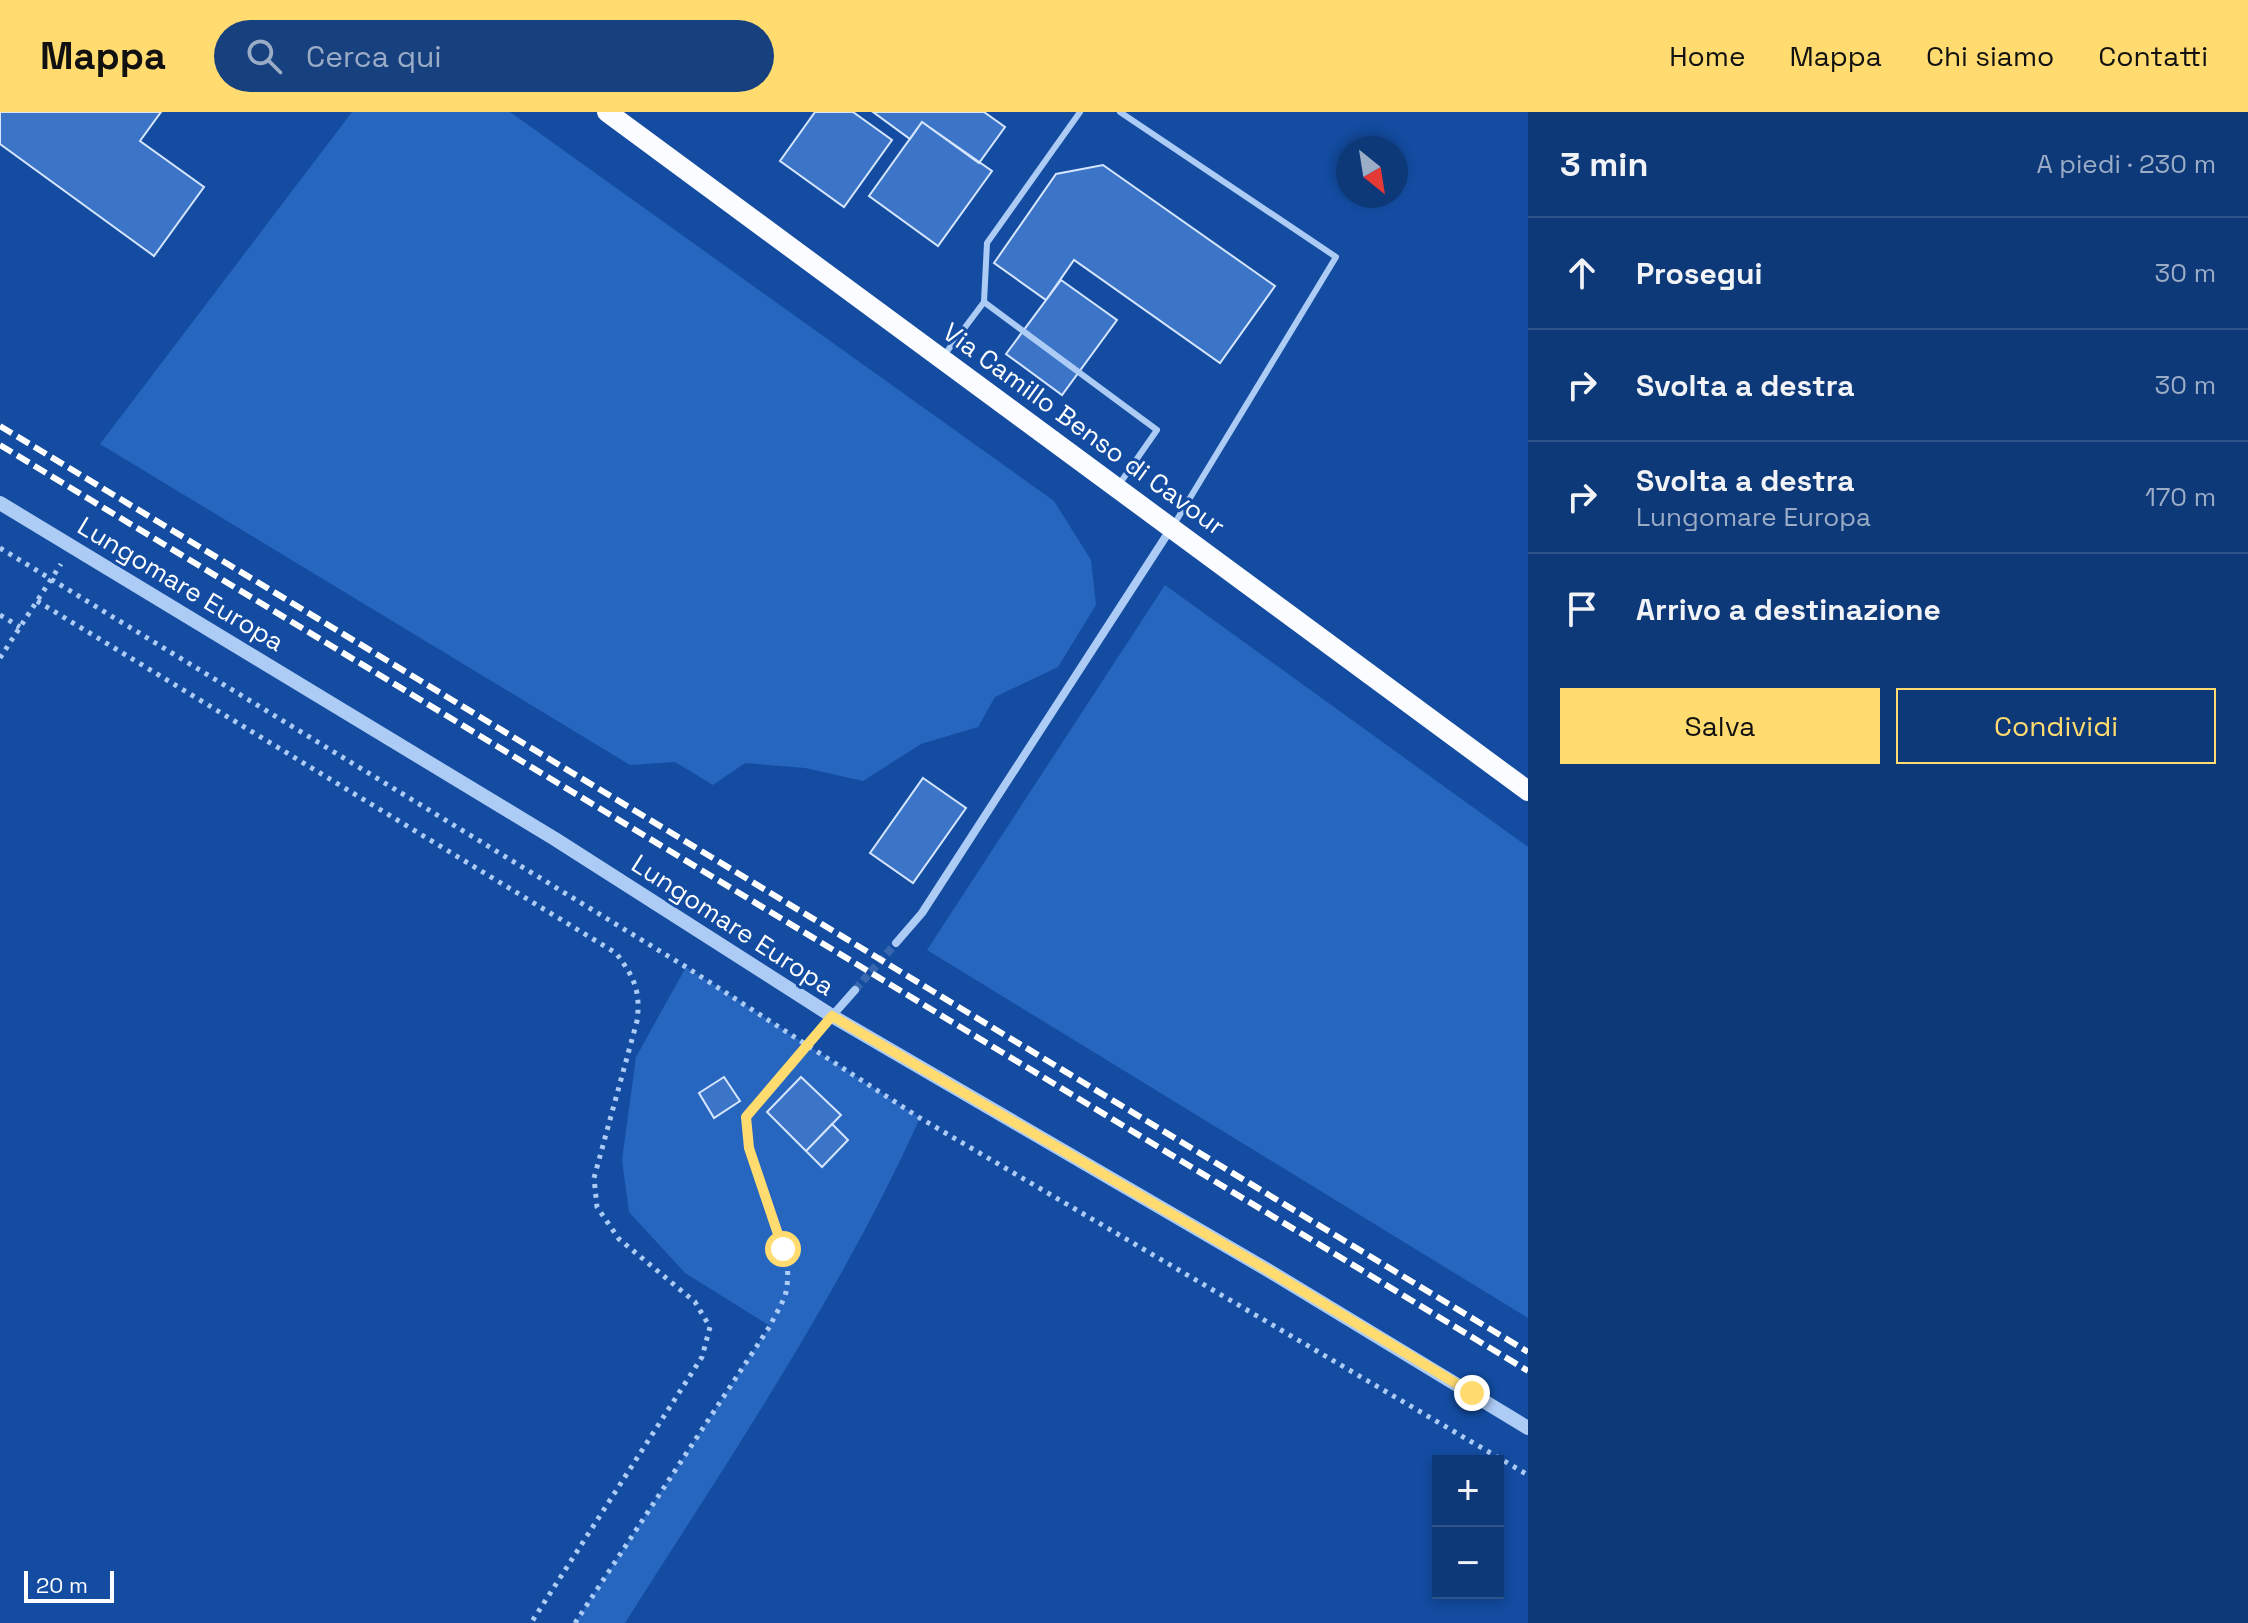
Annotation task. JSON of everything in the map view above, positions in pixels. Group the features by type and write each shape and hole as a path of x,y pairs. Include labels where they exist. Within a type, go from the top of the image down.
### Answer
{"main road":[{"name":"Via Camillo Benso di Cavour","path":"607,112 1173,526 1528,791"}],"street":[{"name":"Lungomare Europa","path":"0,503 555,839 832,1016 1266,1269 1528,1428"},
{"path":"896,943 931,899 1173,526"},
{"path":"832,1016 855,990"}],"lane":[{"path":"943,357 984,302 987,243 1080,112"},
{"path":"1120,112 1336,257 1173,526"},
{"path":"984,302 1157,430 1118,486"}],"path":[{"path":"0,658 72,546"},
{"path":"0,548 686,967 920,1118 1528,1475"},
{"path":"37,601 616,953 632,975 640,997 637,1021 594,1178 597,1207 619,1239 695,1302 710,1327 702,1357 531,1623"},
{"path":"0,615 20,627"},
{"path":"575,1623 770,1326 786,1293 783,1249 749,1148 746,1117 832,1016"}],"shaded area":[{"path":"352,112 510,112 1054,501 1091,560 1096,605 1058,667 995,697 978,727 921,744 863,781 805,768 745,763 713,785 675,762 630,765 100,444"},
{"path":"1165,585 1528,847 1528,1318 927,950"},
{"path":"686,967 920,1118 889,1184 819,1312 625,1623 575,1623 770,1326 685,1273 629,1212 622,1160 636,1057"}],"building":[{"path":"0,112 161,112 140,141 204,187 154,256 0,144"},
{"path":"815,112 853,112 892,140 844,207 780,161"},
{"path":"873,112 984,112 1005,127 979,163 922,122 910,139"},
{"path":"922,122 992,171 938,246 869,196"},
{"path":"1103,165 1275,286 1220,363 1074,260 1046,300 994,263 1056,174"},
{"path":"1061,280 1117,320 1062,395 1006,354"},
{"path":"923,778 966,808 913,883 870,853"},
{"path":"724,1077 740,1101 714,1118 699,1093"},
{"path":"801,1077 841,1115 806,1151 767,1112"},
{"path":"832,1124 848,1140 822,1167 806,1151"}],"tunnel":[{"path":"855,990 896,943"}],"railway":[{"path":"0,426 1528,1352"},
{"path":"0,445 1528,1371"}],"route":[{"path":"783,1249 749,1148 746,1117 832,1016 1472,1393"}]}
